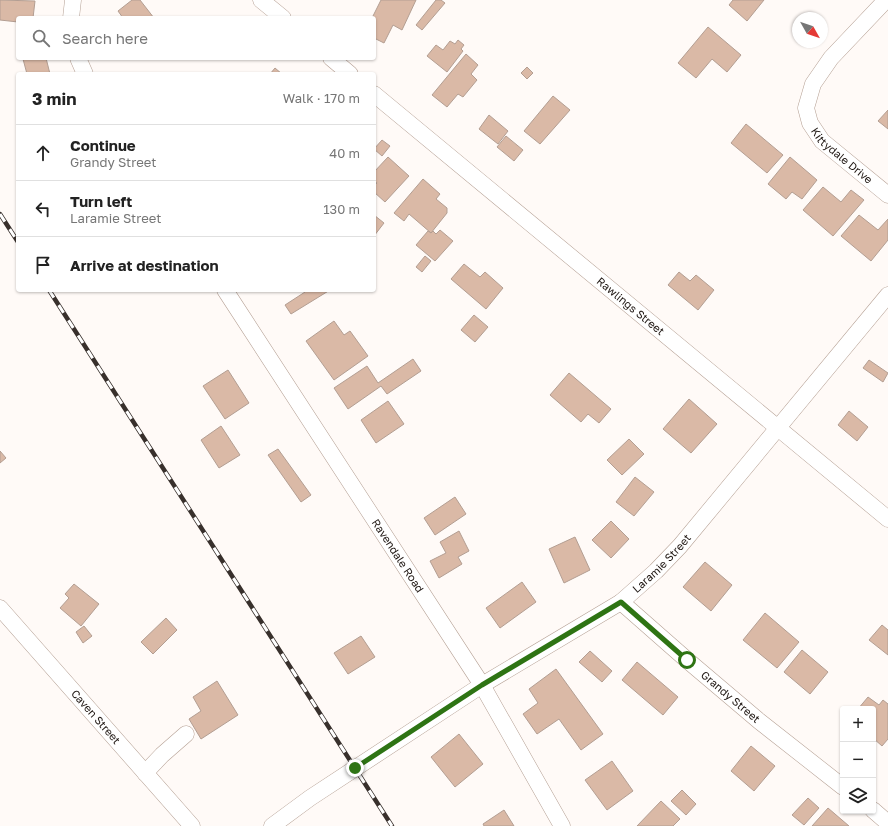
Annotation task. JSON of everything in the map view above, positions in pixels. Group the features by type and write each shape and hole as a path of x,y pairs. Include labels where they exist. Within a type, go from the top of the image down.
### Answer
{"street":[{"path":"71,16 73,0"},
{"path":"261,0 281,16"},
{"name":"Kittydale Drive","path":"886,0 831,58 814,84 806,108 810,123 822,141 888,196"},
{"path":"79,60 84,72"},
{"path":"333,60 348,72"},
{"name":"Rawlings Street","path":"376,96 888,519"},
{"name":"Ravendale Road","path":"226,292 482,685 562,826"},
{"name":"Laramie Street","path":"272,826 310,798 482,685 621,602 656,572 680,546 779,428 888,295"},
{"name":"Grandy Street","path":"621,602 759,721 840,785"},
{"name":"Caven Street","path":"0,608 192,826"},
{"path":"145,773 162,755 186,734"},
{"path":"876,812 888,822"}],"building":[{"path":"0,0 35,1 33,16 16,16 16,22 0,20"},
{"path":"132,0 140,0 152,16 122,16 118,11"},
{"path":"381,0 416,0 402,30 393,25 384,43 376,39 376,16 373,16"},
{"path":"436,0 441,0 445,3 422,30 416,25"},
{"path":"733,0 764,0 747,21 729,5"},
{"path":"708,27 741,55 727,72 712,59 696,78 678,63"},
{"path":"458,40 464,45 461,49 463,51 447,72 427,56 436,45 443,50 450,41 455,44"},
{"path":"466,54 478,65 471,74 477,80 463,97 458,94 447,107 432,95"},
{"path":"23,60 46,60 50,72 26,72"},
{"path":"527,67 533,73 527,79 521,73"},
{"path":"275,68 280,72 272,72"},
{"path":"553,96 570,110 540,144 524,131"},
{"path":"888,110 888,129 878,121"},
{"path":"489,115 508,131 498,144 479,129"},
{"path":"746,124 783,155 767,173 731,143"},
{"path":"506,136 523,150 514,161 497,147"},
{"path":"382,140 390,146 382,156 376,151 376,147"},
{"path":"388,157 409,176 385,202 376,194 376,170"},
{"path":"790,157 817,180 802,199 792,192 786,199 768,184"},
{"path":"423,179 440,194 436,199 447,208 447,213 431,233 409,214 404,221 394,213"},
{"path":"823,187 841,202 851,190 864,200 833,236 803,210"},
{"path":"859,215 878,230 888,219 888,240 871,261 841,236"},
{"path":"376,217 384,223 376,233"},
{"path":"440,230 453,241 435,261 416,245 428,231 431,233 433,231 436,234"},
{"path":"425,256 431,261 422,272 416,267"},
{"path":"464,264 480,277 485,272 503,288 486,309 451,279"},
{"path":"679,272 690,281 696,275 714,290 698,310 668,285"},
{"path":"305,292 327,292 291,314 285,305"},
{"path":"474,315 488,327 475,342 461,330"},
{"path":"334,321 344,335 350,331 368,356 334,380 306,341"},
{"path":"413,359 421,371 387,394 381,386 348,409 334,388 367,366 378,383"},
{"path":"869,360 888,373 883,382 863,368"},
{"path":"228,370 249,403 225,419 203,386"},
{"path":"569,373 611,409 599,423 588,414 581,422 550,395"},
{"path":"689,399 717,424 691,453 663,429"},
{"path":"388,401 404,424 376,443 361,420"},
{"path":"849,411 868,427 857,441 838,425"},
{"path":"221,426 240,455 219,468 201,440"},
{"path":"629,439 644,454 622,475 607,460"},
{"path":"278,449 311,495 301,502 268,455"},
{"path":"0,451 6,458 0,463"},
{"path":"635,477 654,492 634,516 616,502"},
{"path":"455,497 466,514 435,535 424,518"},
{"path":"611,521 629,539 611,558 592,540"},
{"path":"459,531 469,551 458,557 462,564 439,578 430,561 446,553 440,542"},
{"path":"575,537 590,570 564,583 549,549"},
{"path":"705,562 732,585 711,611 683,587"},
{"path":"522,582 536,602 500,628 486,608"},
{"path":"74,584 99,604 81,626 60,608 69,598 65,594"},
{"path":"765,613 799,642 777,668 743,640"},
{"path":"166,618 177,630 153,654 141,642"},
{"path":"882,625 888,630 888,655 869,640"},
{"path":"84,626 92,636 83,643 76,632"},
{"path":"361,636 375,657 348,674 334,653"},
{"path":"802,650 828,672 810,694 784,672"},
{"path":"590,651 612,671 602,682 579,662"},
{"path":"637,662 678,697 663,715 622,680"},
{"path":"556,669 603,734 581,750 559,719 537,734 523,714 538,703 529,689"},
{"path":"217,681 238,715 201,739 189,719 201,711 193,697"},
{"path":"868,697 879,705 883,700 888,704 888,739 882,746 876,741 876,706 860,706"},
{"path":"459,734 483,764 455,787 431,757"},
{"path":"751,746 775,766 754,791 731,771"},
{"path":"612,761 633,791 607,810 585,780"},
{"path":"682,790 696,804 686,815 671,801"},
{"path":"808,798 819,808 804,825 792,815"},
{"path":"661,801 680,819 673,826 637,826"},
{"path":"828,808 849,826 812,826"},
{"path":"504,810 514,826 484,826 483,824"}],"railway":[{"path":"0,214 16,239"},
{"path":"50,292 392,826"}],"route":[{"path":"355,768 482,685 621,602 687,660"}]}
